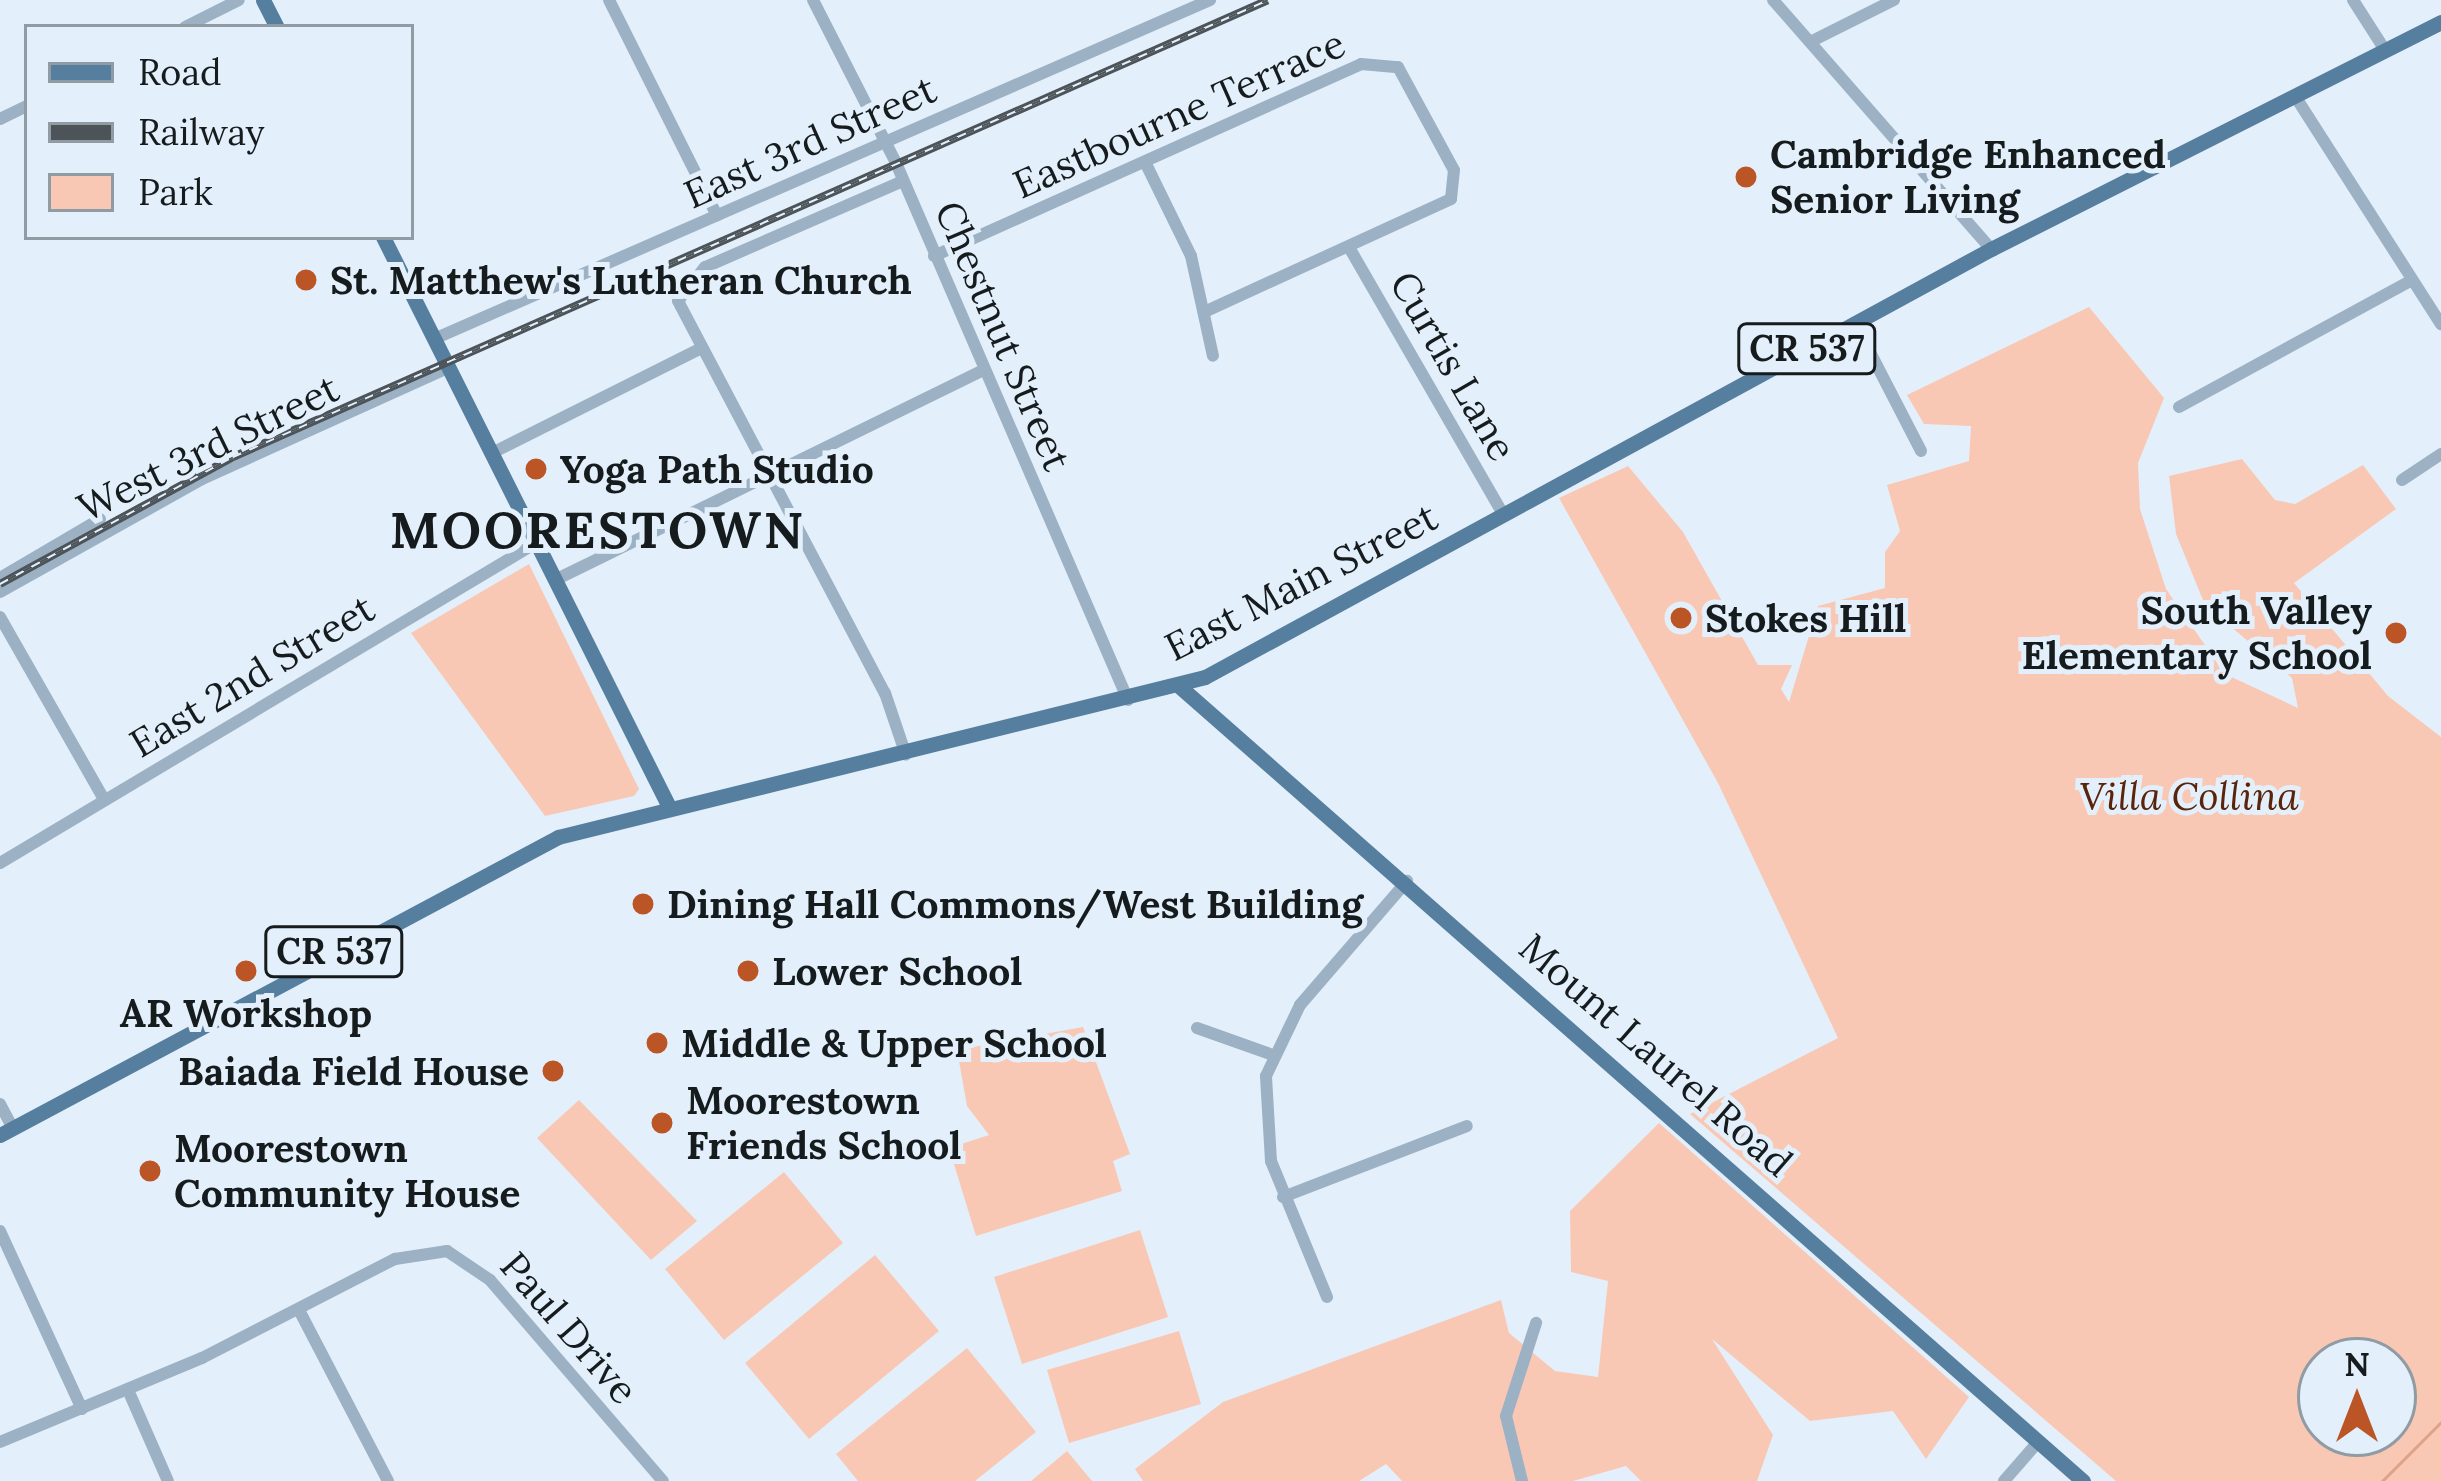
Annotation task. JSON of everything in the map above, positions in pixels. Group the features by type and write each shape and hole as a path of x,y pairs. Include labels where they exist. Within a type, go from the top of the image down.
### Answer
{"main road":[{"name":"East Main Street","path":"6,1132 528,850 669,807 907,757 1179,686 1991,249 2441,22"},
{"path":"384,240 669,807"},
{"name":"Mount Laurel Road","path":"1179,686 2083,1481"}],"street":[{"path":"191,24 239,0"},
{"path":"609,0 717,216"},
{"name":"Chestnut Street","path":"813,0 904,181 1128,700"},
{"name":"East 3rd Street","path":"434,339 1210,0"},
{"path":"1773,0 1991,249"},
{"path":"1810,42 1894,0"},
{"path":"2354,0 2385,50"},
{"name":"Eastbourne Terrace","path":"934,256 1384,60 1409,82 1457,185 1438,209 1350,249"},
{"path":"2296,96 2441,324"},
{"path":"1146,164 1183,231 1213,356"},
{"path":"904,181 692,274 679,310 885,693 907,757"},
{"path":"1204,312 1350,249"},
{"name":"Curtis Lane","path":"1350,249 1503,514"},
{"path":"2179,407 2412,280"},
{"path":"1855,323 1921,451"},
{"path":"492,453 700,349"},
{"name":"West 3rd Street","path":"0,592 214,472 448,368"},
{"path":"555,580 984,370"},
{"path":"2402,479 2441,454"},
{"name":"West 3rd Street","path":"0,578 100,519"},
{"name":"East 2nd Street","path":"0,863 536,543"},
{"path":"0,617 104,799"},
{"path":"1327,1297 1283,1197 1261,1108 1273,1055 1300,1005 1406,881"},
{"path":"1197,1028 1273,1055"},
{"path":"0,1104 6,1132"},
{"path":"1283,1197 1467,1126"},
{"path":"0,1231 82,1409"},
{"name":"Paul Drive","path":"299,1310 411,1254 473,1263 663,1481"},
{"path":"0,1442 128,1390 299,1310 388,1481"},
{"path":"1522,1481 1506,1416 1536,1323"},
{"path":"128,1390 168,1481"},
{"path":"2005,1481 2038,1442"}],"green space":[{"name":"Villa Collina","path":"2089,307 2164,398 2138,463 2140,509 2166,589 2225,674 2298,708 2292,678 2205,605 2176,534 2169,476 2242,459 2275,500 2295,504 2363,465 2396,509 2294,583 2388,696 2441,737 2441,1481 2116,1481 1690,1114 1838,1038 1718,783 1559,498 1628,466 1683,532 1758,665 1792,665 1781,689 1789,702 1818,606 1885,588 1885,552 1900,531 1887,485 1969,461 1971,426 1924,424 1907,395"},
{"path":"529,564 639,789 634,796 545,816 411,633"},
{"path":"1083,1027 1130,1154 1113,1161 1122,1191 976,1236 949,1148 989,1135 967,1106 957,1050"},
{"path":"579,1100 697,1221 651,1260 537,1138"},
{"path":"1659,1123 1969,1397 1926,1459 1893,1411 1810,1421 1712,1339 1773,1435 1757,1481 1641,1481 1626,1466 1573,1481 1402,1481 1386,1464 1359,1481 1143,1481 1135,1469 1223,1402 1501,1300 1509,1333 1555,1371 1598,1377 1608,1281 1571,1272 1570,1211"},
{"path":"784,1172 843,1243 724,1340 665,1269"},
{"path":"1140,1230 1168,1317 1022,1364 994,1277"},
{"path":"875,1255 939,1331 809,1439 745,1363"},
{"path":"1179,1331 1201,1404 1069,1443 1047,1370"},
{"path":"967,1348 1036,1432 975,1481 858,1481 836,1454"},
{"path":"1067,1451 1092,1481 1031,1481"}],"waterway":[{"path":"2382,1481 2441,1422"}],"railway":[{"path":"0,584 233,457 1268,0"}],"place":[{"name":"Cambridge Enhanced Senior Living","path":"1746,177"},
{"name":"St. Matthew's Lutheran Church","path":"306,280"},
{"name":"Yoga Path Studio","path":"536,469"},
{"name":"Stokes Hill","path":"1681,618"},
{"name":"South Valley Elementary School","path":"2396,633"},
{"name":"Dining Hall Commons/West Building","path":"643,904"},
{"name":"AR Workshop","path":"246,971"},
{"name":"Lower School","path":"748,971"},
{"name":"Middle & Upper School","path":"657,1043"},
{"name":"Baiada Field House","path":"553,1071"},
{"name":"Moorestown Friends School","path":"662,1123"},
{"name":"Moorestown Community House","path":"150,1171"}],"district":[{"name":"MOORESTOWN","path":"598,530"}]}
